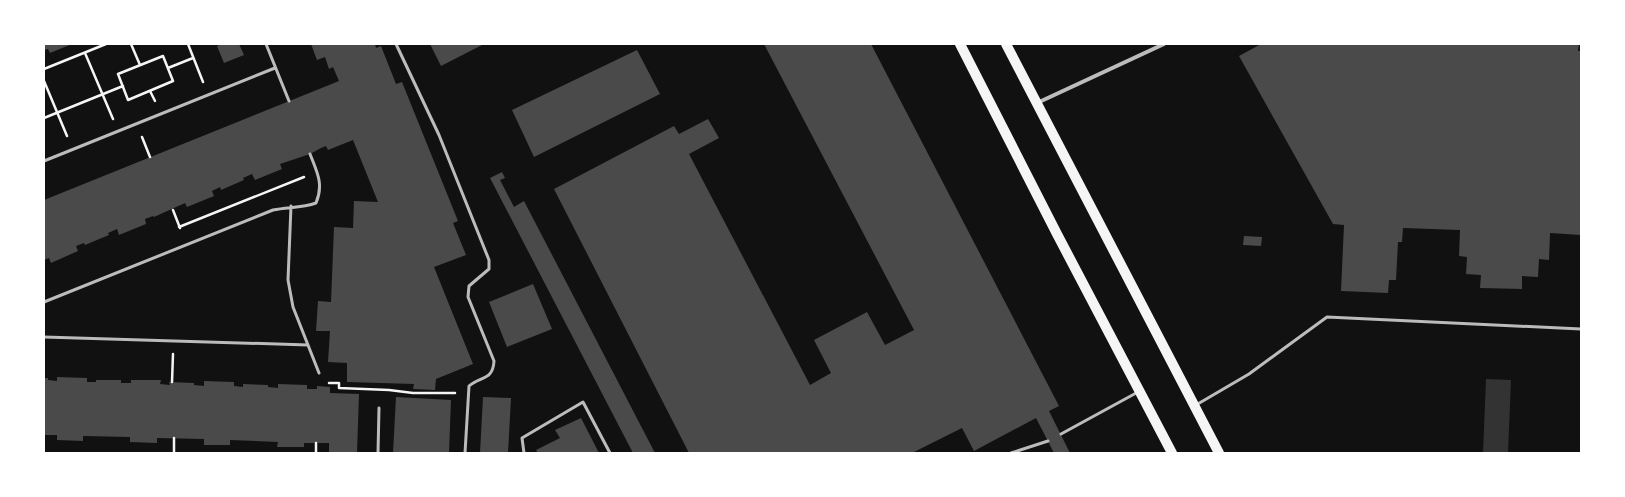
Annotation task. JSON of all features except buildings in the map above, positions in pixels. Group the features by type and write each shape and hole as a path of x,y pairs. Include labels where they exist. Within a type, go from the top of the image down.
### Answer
{"main road":[{"path":"960,44 1139,392 1172,453"},
{"path":"1006,44 1219,453"}],"street":[{"path":"1037,103 1164,44"}],"lane":[{"path":"266,44 289,101"},
{"path":"396,44 439,134 489,260 489,269 469,286 468,296 494,361 494,370 488,376 469,386 467,392 465,453"},
{"path":"44,161 275,68"},
{"path":"44,302 273,210 291,206 306,206 316,203 320,194 320,179 310,154"},
{"path":"291,206 288,280 293,307 319,373"},
{"path":"1195,406 1250,374 1327,317 1581,329"},
{"path":"44,337 308,345"},
{"path":"1061,434 1139,392"},
{"path":"524,453 522,438 583,402 610,453"},
{"path":"378,453 379,408"},
{"path":"1011,453 1048,440"}],"path":[{"path":"44,69 106,44"},
{"path":"131,44 140,65"},
{"path":"188,44 208,95"},
{"path":"85,53 118,131"},
{"path":"163,56 168,68 174,81 128,100 118,74 163,56"},
{"path":"168,68 193,58"},
{"path":"44,81 67,134"},
{"path":"44,118 123,86"},
{"path":"146,147 150,157"},
{"path":"179,227 317,172"},
{"path":"173,210 187,244"},
{"path":"172,382 174,341"},
{"path":"322,383 339,383 339,388 389,390 413,393 438,394 467,392"},
{"path":"174,438 174,453"},
{"path":"316,443 316,453"}],"shaded area":[{"path":"1486,379 1511,380 1508,453 1483,453"}]}
